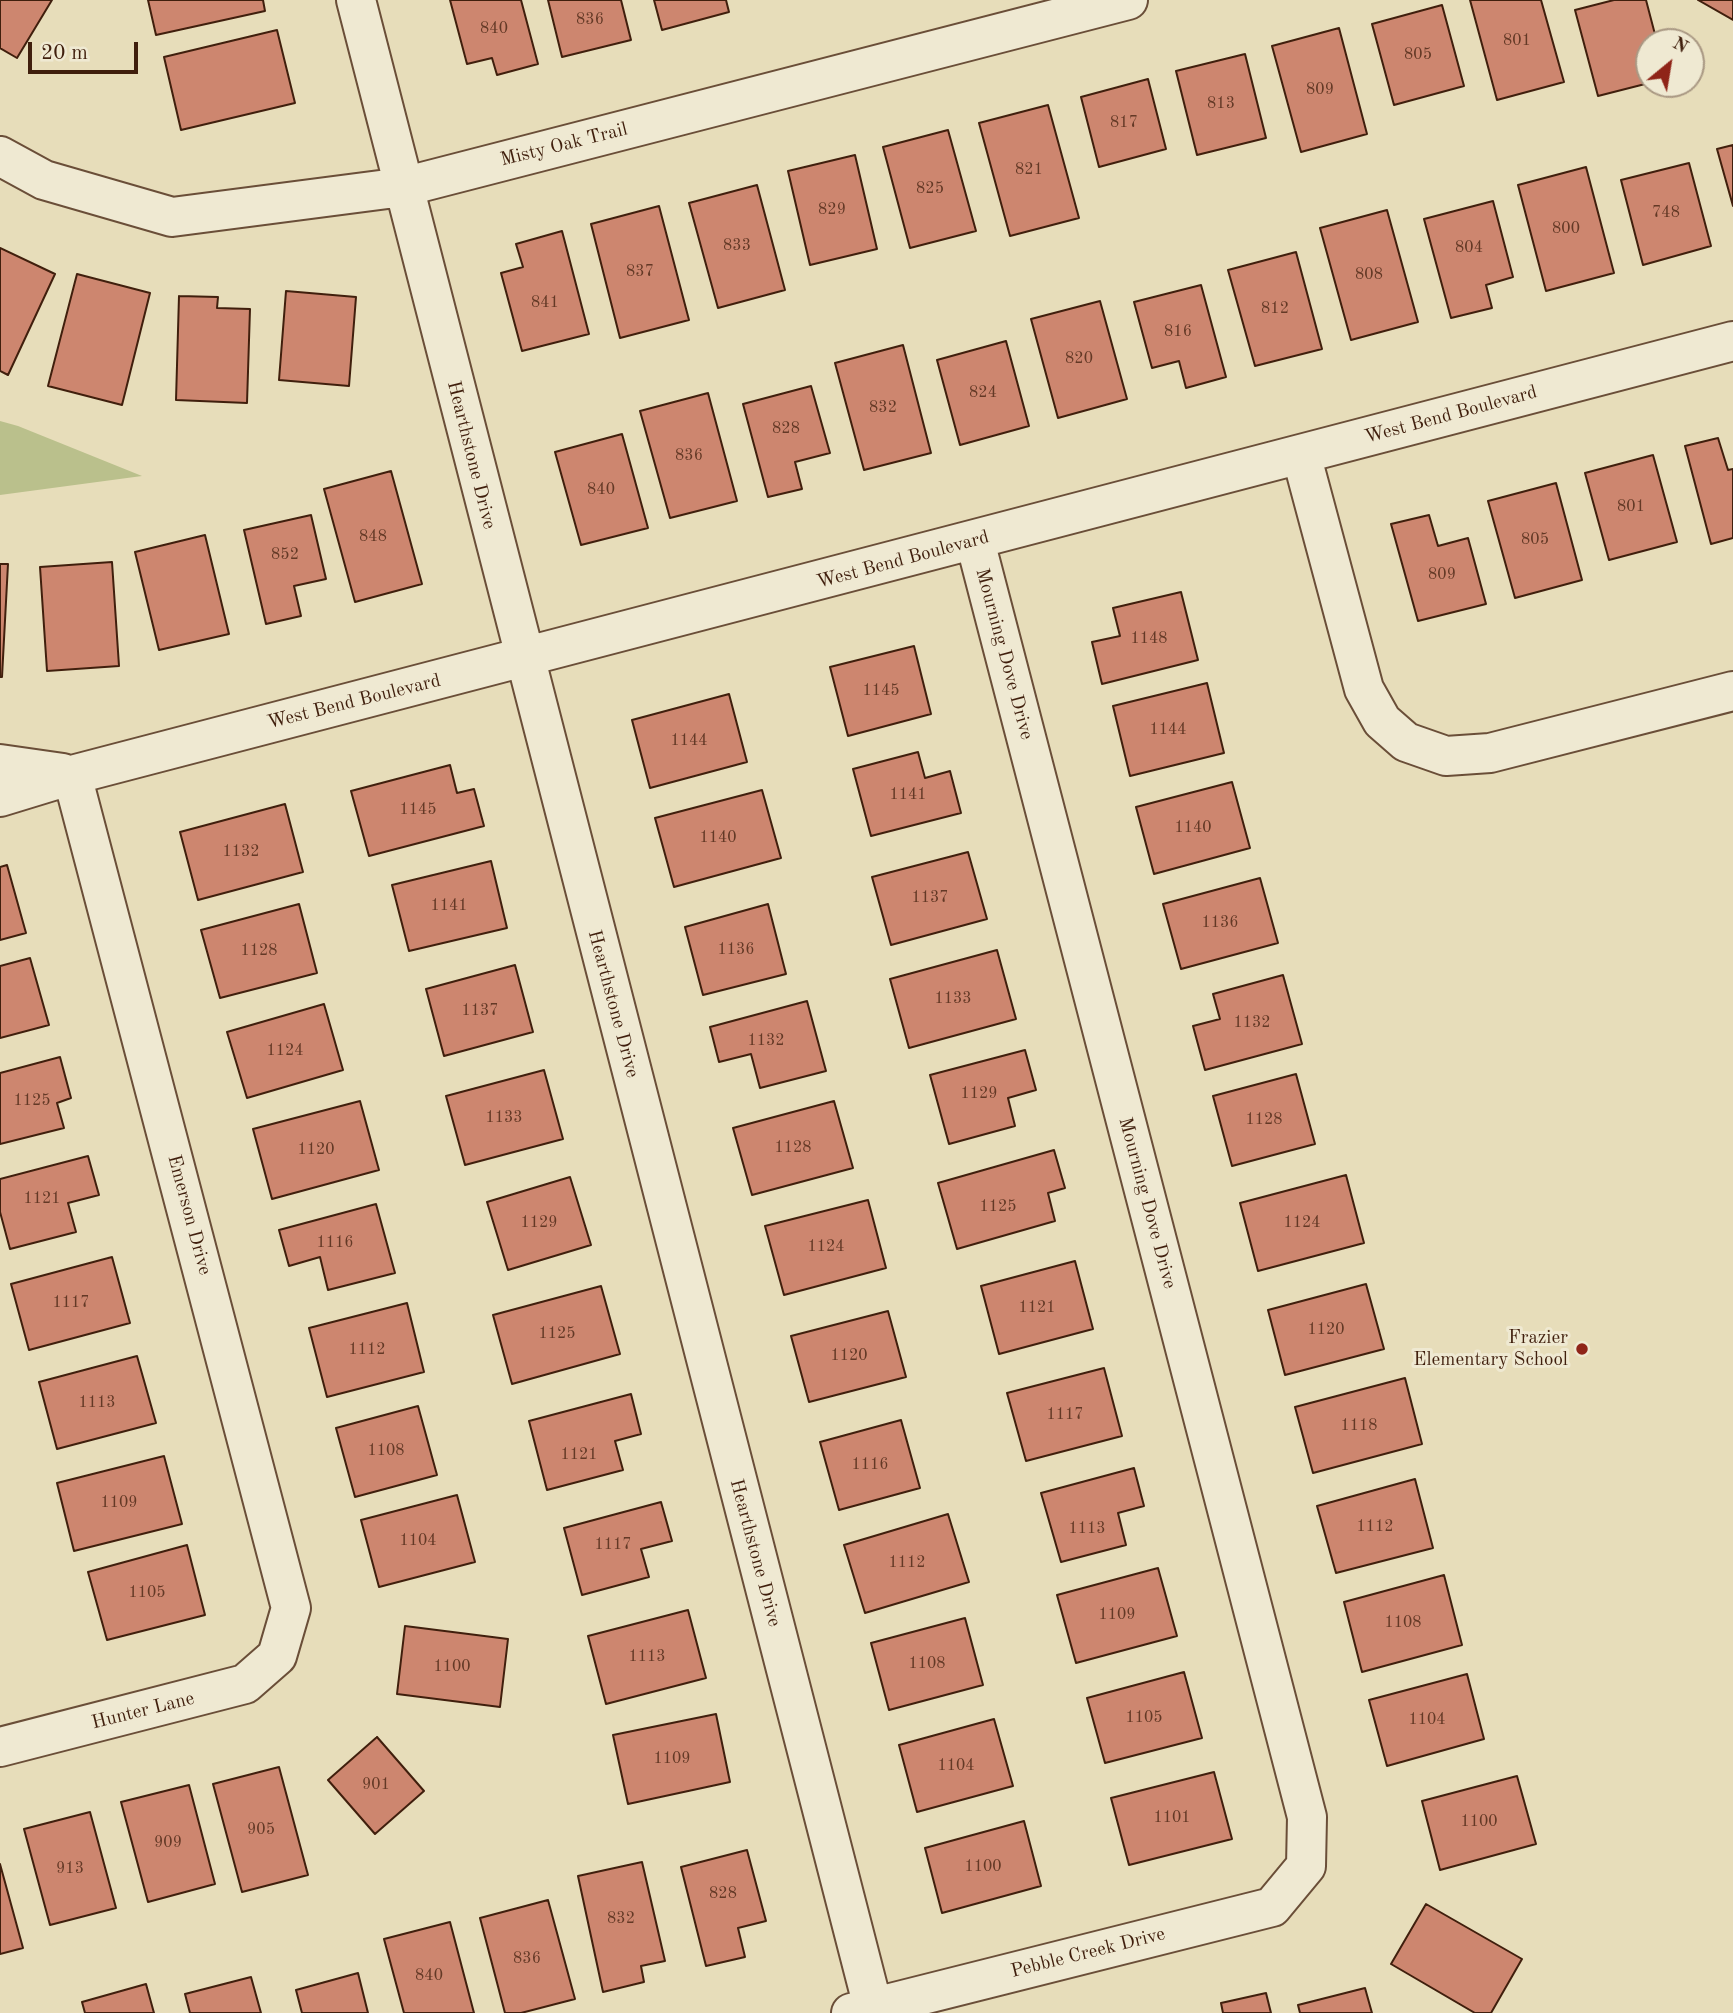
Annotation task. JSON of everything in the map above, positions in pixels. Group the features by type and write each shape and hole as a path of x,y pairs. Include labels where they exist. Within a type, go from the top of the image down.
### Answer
{"street":[{"name":"Hearthstone Drive","path":"356,0 862,2010"},
{"name":"Misty Oak Trail","path":"0,156 44,180 172,217 403,187 1128,0"},
{"name":"West Bend Boulevard","path":"0,797 72,775 1733,341"},
{"path":"1301,454 1364,689 1382,721 1406,742 1446,756 1490,753 1733,691"},
{"name":"Mourning Dove Drive","path":"975,541 1307,1817 1306,1866"},
{"name":"West Bend Boulevard","path":"0,764 72,775"},
{"name":"Emerson Drive","path":"72,775 291,1608 277,1656"},
{"name":"Hunter Lane","path":"0,1748 245,1684 277,1656"},
{"name":"Pebble Creek Drive","path":"862,2010 1272,1907 1306,1866"}],"green space":[{"path":"0,421 18,426 142,476 0,495"}],"building":[{"path":"0,0 52,0 17,58 0,48"},
{"path":"148,0 263,0 265,11 156,35"},
{"path":"450,0 521,0 538,64 497,75 492,58 467,64"},
{"path":"548,0 621,0 631,40 562,57"},
{"path":"654,0 726,0 729,12 662,30"},
{"path":"1470,0 1541,0 1564,82 1497,100"},
{"path":"1614,0 1646,0 1653,28 1635,28 1635,87 1598,96 1575,10"},
{"path":"1698,0 1733,0 1733,20"},
{"path":"1442,5 1464,86 1394,105 1372,24"},
{"path":"1339,28 1367,134 1301,152 1272,46"},
{"path":"277,30 295,103 181,130 164,57"},
{"path":"1245,54 1266,138 1197,155 1176,71"},
{"path":"1148,79 1166,149 1099,167 1081,97"},
{"path":"1048,105 1079,218 1010,236 979,123"},
{"path":"948,130 976,231 910,248 883,147"},
{"path":"1733,145 1733,206 1717,149"},
{"path":"855,155 877,249 810,265 788,171"},
{"path":"1689,163 1711,246 1643,265 1621,180"},
{"path":"1586,167 1614,273 1546,291 1518,185"},
{"path":"757,185 785,290 718,308 689,203"},
{"path":"1493,201 1513,277 1486,285 1492,308 1451,318 1424,219"},
{"path":"659,206 689,320 620,338 591,224"},
{"path":"1387,210 1418,322 1351,340 1320,228"},
{"path":"562,231 589,334 522,351 501,273 523,267 516,244"},
{"path":"0,248 55,274 8,375 0,371"},
{"path":"1296,252 1322,349 1255,366 1228,270"},
{"path":"77,274 150,293 122,405 48,386"},
{"path":"1201,285 1226,377 1186,388 1179,361 1152,368 1134,302"},
{"path":"286,291 356,297 349,386 279,380"},
{"path":"179,296 218,297 217,308 250,309 247,403 176,400"},
{"path":"1100,301 1127,399 1058,418 1031,319"},
{"path":"1006,341 1029,426 960,445 937,360"},
{"path":"903,345 931,453 864,470 835,363"},
{"path":"811,386 830,453 795,462 802,489 768,497 743,404"},
{"path":"708,393 737,501 670,518 640,411"},
{"path":"622,434 648,528 581,545 555,452"},
{"path":"1718,438 1728,470 1733,469 1733,538 1711,544 1685,446"},
{"path":"1653,455 1677,542 1609,560 1585,473"},
{"path":"391,471 422,584 355,602 324,489"},
{"path":"1556,483 1582,580 1515,598 1488,501"},
{"path":"311,515 326,579 294,586 301,616 266,624 244,530"},
{"path":"1429,515 1438,546 1468,538 1486,604 1418,621 1391,524"},
{"path":"205,535 229,634 159,650 135,552"},
{"path":"112,562 119,666 47,671 40,567"},
{"path":"0,564 8,564 2,677 0,677"},
{"path":"1181,592 1198,660 1102,684 1092,642 1120,636 1113,608"},
{"path":"914,646 931,714 848,736 830,667"},
{"path":"1207,683 1224,753 1130,776 1113,706"},
{"path":"729,694 747,762 650,788 632,720"},
{"path":"918,752 925,778 950,771 961,813 871,836 853,769"},
{"path":"450,765 457,793 474,789 484,826 369,856 351,791"},
{"path":"1232,782 1250,848 1154,874 1136,807"},
{"path":"762,790 781,858 674,887 655,818"},
{"path":"285,804 303,872 198,900 180,832"},
{"path":"968,852 987,919 891,945 872,877"},
{"path":"491,861 507,928 409,951 392,885"},
{"path":"7,865 26,933 0,940 0,867"},
{"path":"1260,878 1278,943 1181,969 1163,904"},
{"path":"299,904 317,973 220,998 201,930"},
{"path":"768,904 786,974 703,995 685,927"},
{"path":"997,950 1016,1019 909,1048 890,979"},
{"path":"30,958 49,1025 0,1038 0,966"},
{"path":"515,965 533,1032 444,1056 426,989"},
{"path":"1283,975 1302,1044 1205,1070 1193,1026 1220,1019 1213,994"},
{"path":"807,1001 826,1071 760,1088 751,1054 719,1062 710,1027"},
{"path":"324,1004 343,1070 247,1098 227,1032"},
{"path":"1025,1050 1036,1090 1008,1098 1015,1126 949,1144 930,1075"},
{"path":"60,1057 71,1098 57,1103 64,1128 0,1144 0,1073"},
{"path":"544,1070 563,1139 465,1165 446,1096"},
{"path":"1296,1074 1315,1144 1232,1166 1213,1096"},
{"path":"360,1101 379,1170 272,1199 253,1129"},
{"path":"834,1101 853,1168 752,1195 733,1128"},
{"path":"1054,1150 1065,1188 1048,1193 1055,1221 957,1249 938,1183"},
{"path":"88,1156 99,1195 68,1203 76,1232 10,1249 0,1212 0,1179"},
{"path":"1346,1175 1364,1243 1258,1271 1240,1203"},
{"path":"570,1177 591,1245 508,1270 487,1202"},
{"path":"868,1200 886,1268 784,1295 765,1226"},
{"path":"376,1204 395,1273 328,1290 320,1257 289,1266 279,1230"},
{"path":"112,1257 130,1323 29,1350 11,1284"},
{"path":"1075,1261 1093,1329 999,1354 981,1286"},
{"path":"1366,1284 1384,1349 1285,1375 1268,1310"},
{"path":"601,1286 620,1354 512,1384 493,1315"},
{"path":"407,1303 424,1372 327,1397 309,1328"},
{"path":"888,1311 906,1377 809,1402 791,1336"},
{"path":"137,1356 156,1423 57,1449 39,1382"},
{"path":"1104,1368 1122,1436 1026,1461 1007,1393"},
{"path":"1405,1378 1422,1444 1313,1473 1295,1407"},
{"path":"631,1394 641,1434 615,1441 623,1470 547,1490 529,1421"},
{"path":"418,1406 437,1475 355,1497 336,1428"},
{"path":"901,1420 920,1488 839,1510 820,1442"},
{"path":"164,1456 182,1524 74,1551 57,1483"},
{"path":"1134,1468 1144,1506 1118,1513 1126,1545 1061,1562 1041,1493"},
{"path":"1415,1479 1433,1548 1336,1573 1317,1506"},
{"path":"457,1495 475,1562 379,1587 361,1520"},
{"path":"661,1502 672,1541 641,1549 649,1577 582,1595 564,1528"},
{"path":"948,1514 969,1582 865,1613 844,1545"},
{"path":"187,1545 205,1615 107,1640 88,1572"},
{"path":"1158,1568 1177,1636 1076,1663 1057,1595"},
{"path":"1444,1575 1462,1645 1362,1672 1344,1602"},
{"path":"688,1610 706,1678 606,1704 588,1636"},
{"path":"965,1618 983,1685 889,1710 871,1643"},
{"path":"405,1626 508,1639 500,1707 397,1694"},
{"path":"1184,1672 1202,1738 1105,1763 1087,1698"},
{"path":"1467,1674 1484,1739 1387,1766 1369,1700"},
{"path":"716,1714 730,1782 628,1804 613,1735"},
{"path":"994,1719 1013,1786 917,1812 899,1745"},
{"path":"377,1737 424,1791 375,1834 328,1780"},
{"path":"279,1767 308,1875 242,1892 213,1784"},
{"path":"1214,1772 1232,1839 1129,1865 1111,1798"},
{"path":"1517,1776 1536,1844 1440,1870 1422,1801"},
{"path":"189,1785 215,1884 148,1902 121,1802"},
{"path":"90,1812 116,1908 50,1925 24,1829"},
{"path":"1024,1821 1041,1886 942,1913 925,1848"},
{"path":"747,1850 766,1921 738,1928 745,1957 706,1966 681,1867"},
{"path":"642,1862 665,1961 641,1966 644,1982 603,1992 578,1876"},
{"path":"0,1864 23,1948 0,1954"},
{"path":"548,1900 575,1999 521,2013 505,2013 480,1918"},
{"path":"1426,1904 1522,1959 1491,2013 1475,2013 1391,1964"},
{"path":"450,1922 474,2013 404,2013 384,1939"},
{"path":"358,1973 368,2013 302,2013 296,1990"},
{"path":"251,1977 261,2013 190,2013 185,1994"},
{"path":"146,1984 154,2013 85,2013 82,2002"},
{"path":"1365,1988 1372,2013 1300,2013 1298,2005"},
{"path":"1266,1993 1271,2013 1223,2013 1221,2003"}],"place":[{"name":"Frazier Elementary School","path":"1582,1349"}]}
